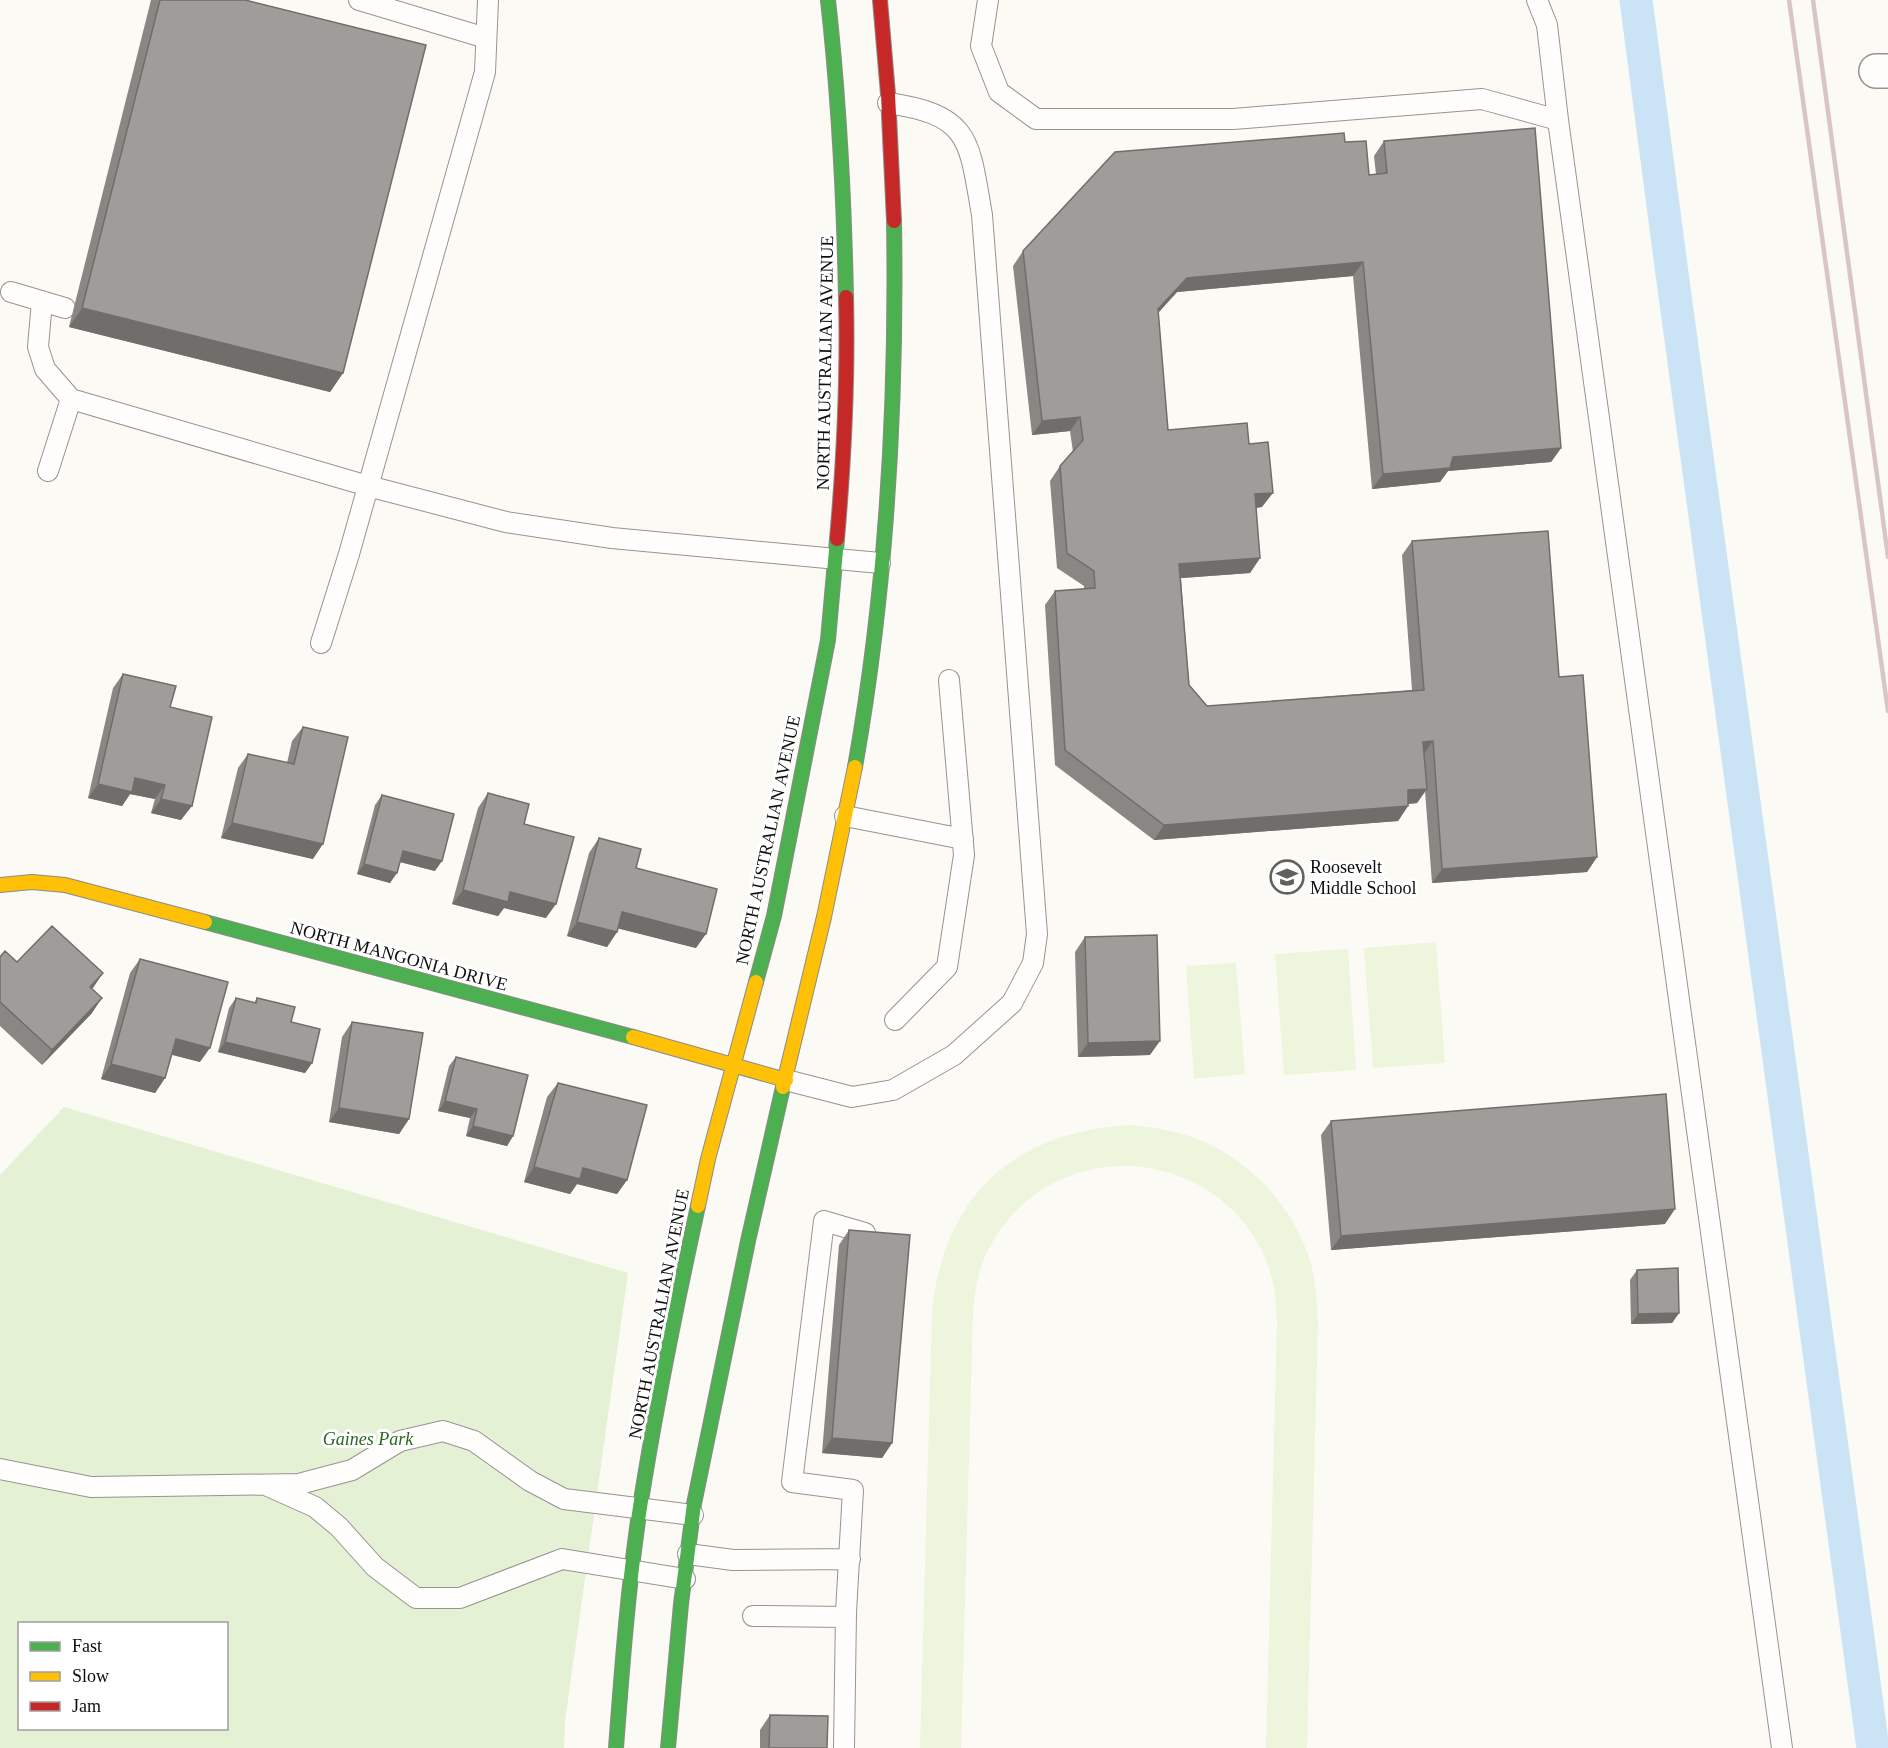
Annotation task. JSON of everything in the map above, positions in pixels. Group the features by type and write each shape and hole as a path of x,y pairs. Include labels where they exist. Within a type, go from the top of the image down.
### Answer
{"main road":[{"name":"NORTH AUSTRALIAN AVENUE","path":"616,1748 622,1666 640,1509 673,1319 708,1159 774,916 828,640 841,495 846,329 844,206 835,62 828,0"},
{"path":"668,1748 674,1674 693,1515 760,1185 830,895 857,752 877,610 889,465 895,321 893,176 880,0"},
{"name":"NORTH MANGONIA DRIVE","path":"0,885 21,881 43,881 65,885 786,1080"}],"lane":[{"path":"359,0 486,38"},
{"path":"321,643 349,554 485,72 488,0"},
{"path":"988,0 981,46 999,92 1036,119 1233,119 1482,99 1558,120"},
{"path":"1537,0 1548,30 1558,120 1782,1748"},
{"path":"786,1080 852,1097 893,1090 954,1055 1004,1011 1012,1003 1033,963 1036,924 982,215 973,159 961,131 945,119 917,107 888,103"},
{"path":"11,292 65,308"},
{"path":"42,301 38,347 45,369 71,399 368,486 507,522 612,538 880,563"},
{"path":"48,471 71,399"},
{"path":"895,1020 947,967 964,855 949,680"},
{"path":"845,816 963,839"},
{"path":"844,1748 846,1617 853,1490 792,1482 825,1221 865,1233"},
{"path":"0,1469 91,1487 299,1484 352,1470 400,1441 443,1431 474,1441 530,1481 564,1499 693,1515"},
{"path":"263,1484 315,1507 339,1527 375,1567 416,1598 460,1598 562,1559 685,1579"},
{"path":"688,1554 733,1560 850,1559"},
{"path":"753,1616 846,1617"}],"green space":[{"path":"1436,942 1445,1063 1373,1068 1364,948"},
{"path":"1348,949 1356,1070 1284,1075 1275,954"},
{"path":"1236,963 1245,1074 1194,1079 1186,966"},
{"name":"Gaines Park","path":"64,1107 628,1273 565,1721 564,1748 0,1748 0,1175"},
{"path":"1131,1125 1189,1136 1230,1156 1248,1169 1265,1185 1293,1222 1311,1264 1318,1323 1307,1748 1266,1748 1277,1322 1275,1294 1269,1268 1262,1251 1237,1215 1205,1189 1169,1172 1129,1166 1090,1170 1052,1184 1019,1208 992,1243 984,1259 976,1285 973,1312 961,1748 920,1748 932,1311 939,1270 952,1234 970,1203 993,1177 1020,1156 1053,1140 1090,1130"}],"building":[{"path":"160,0 245,0 426,45 343,373 82,308"},
{"path":"1535,128 1561,448 1453,457 1450,468 1383,474 1363,262 1187,278 1158,309 1168,430 1247,423 1249,444 1268,442 1273,493 1255,494 1260,558 1179,564 1189,685 1207,706 1424,690 1412,541 1548,531 1559,677 1583,675 1597,857 1442,869 1433,741 1423,742 1427,789 1408,790 1408,806 1164,825 1065,750 1055,591 1095,588 1094,571 1067,553 1060,466 1083,440 1080,417 1042,421 1023,251 1115,152 1344,133 1345,142 1366,141 1369,175 1387,173 1384,141"},
{"path":"123,674 176,686 170,707 212,717 192,806 161,799 165,785 135,778 132,792 98,784"},
{"path":"303,727 348,737 323,844 232,823 248,754 294,764"},
{"path":"488,793 529,804 524,824 574,837 556,904 510,892 508,902 463,890"},
{"path":"382,795 454,814 442,861 403,851 397,873 364,864"},
{"path":"599,838 641,849 636,868 717,889 706,934 622,912 617,932 577,922"},
{"path":"52,926 103,973 90,987 102,998 52,1050 0,1002 0,957 5,951 17,962"},
{"path":"1157,935 1160,1041 1088,1043 1085,937"},
{"path":"140,959 228,982 210,1048 176,1039 165,1078 111,1064"},
{"path":"236,998 256,1003 257,998 295,1007 291,1022 320,1029 312,1063 225,1042"},
{"path":"352,1022 423,1033 409,1119 339,1108"},
{"path":"456,1057 528,1075 513,1136 473,1126 477,1109 445,1101"},
{"path":"558,1083 647,1105 627,1180 583,1168 580,1179 534,1167"},
{"path":"1666,1094 1675,1209 1341,1236 1331,1121"},
{"path":"849,1230 910,1235 892,1443 832,1438"},
{"path":"1678,1268 1679,1313 1638,1314 1637,1270"},
{"path":"770,1715 828,1716 827,1748 769,1748"}],"waterway":[{"path":"1636,0 1873,1748"}],"railway":[{"path":"1789,0 1888,711"},
{"path":"1813,0 1888,557"}],"traffic: fast":[{"path":"828,0 840,148 846,297"},
{"path":"855,767 875,631 888,495 894,358 894,221"},
{"path":"756,982 774,916 828,640 837,539"},
{"path":"205,922 633,1037"},
{"path":"668,1748 681,1604 694,1504 748,1241 783,1087"},
{"path":"616,1748 629,1597 640,1507 667,1356 698,1206"}],"traffic: slow":[{"path":"783,1087 824,917 855,767"},
{"path":"0,885 32,882 65,885 205,922"},
{"path":"698,1206 708,1159 756,982"},
{"path":"633,1037 786,1080"}],"traffic: jam":[{"path":"880,0 888,94 894,221"},
{"path":"837,539 845,418 846,297"}],"place":[{"name":"Roosevelt Middle School","path":"1287,877"}]}
